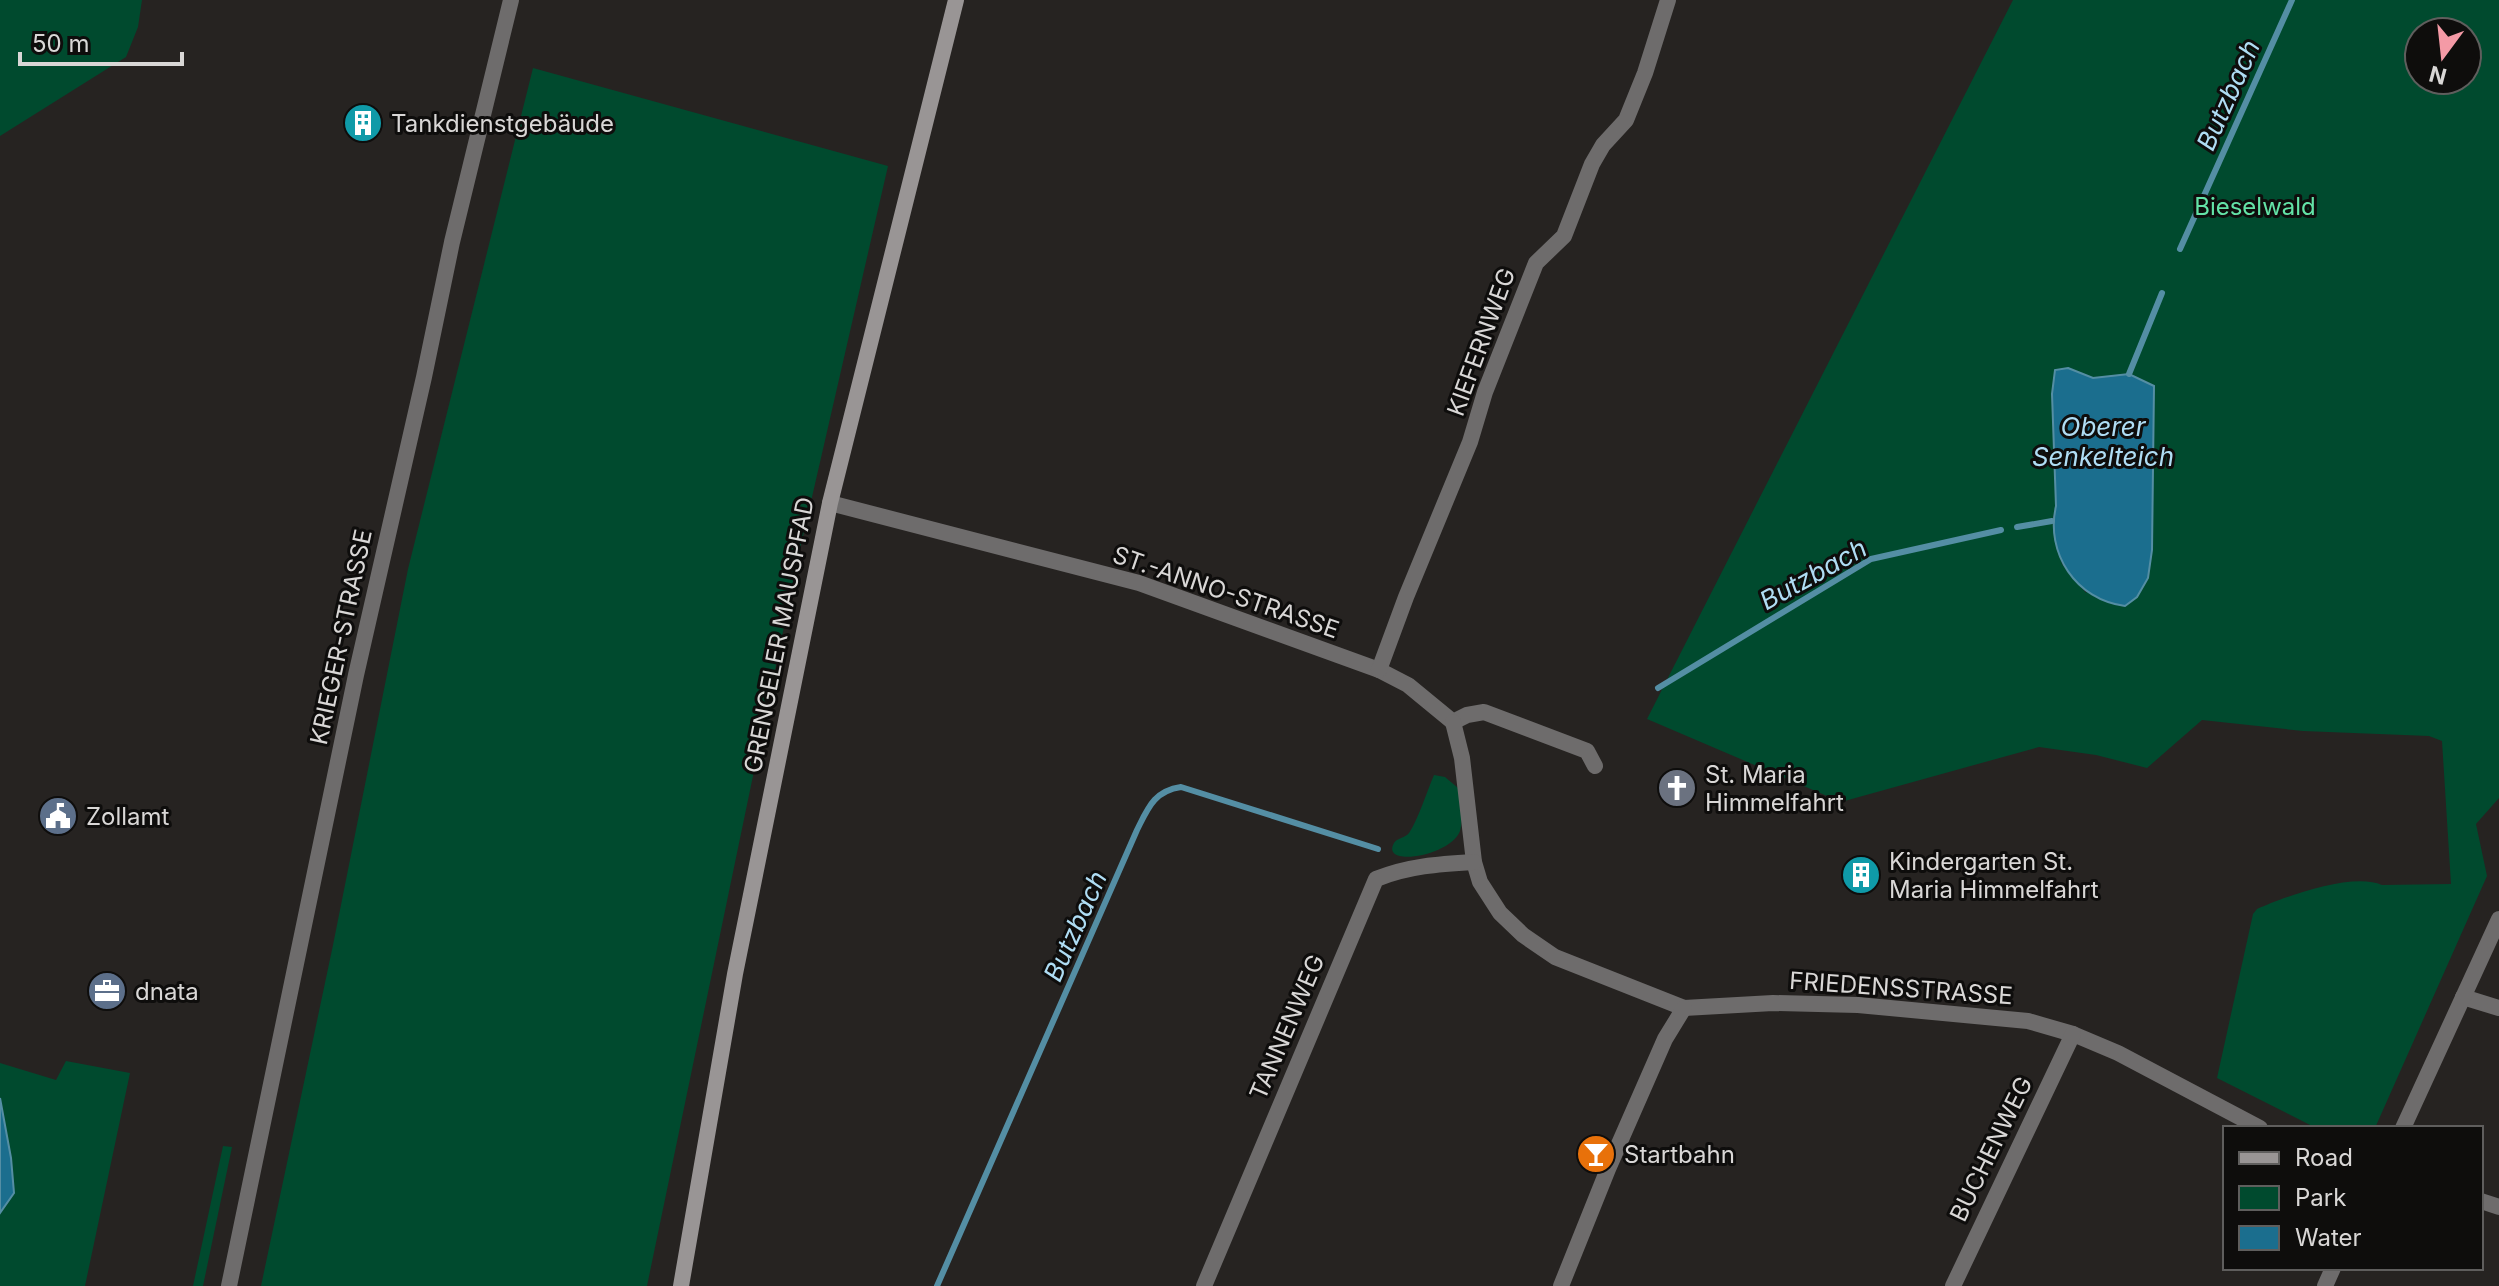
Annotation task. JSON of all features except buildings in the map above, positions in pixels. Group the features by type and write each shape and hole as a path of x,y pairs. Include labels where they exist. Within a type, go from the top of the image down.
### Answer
{"main road":[{"name":"GRENGELER MAUSPFAD","path":"681,1286 735,974 830,503 956,0"}],"street":[{"name":"KRIEGER-STRASSE","path":"229,1286 356,675 452,242 511,0"},
{"name":"KIEFERNWEG","path":"1379,670 1470,442 1485,392 1536,263 1564,236 1592,164 1603,145 1626,120 1645,73 1668,0"},
{"name":"ST.-ANNO-STRASSE","path":"830,503 1139,583 1379,670 1408,685 1453,722"},
{"path":"1453,722 1484,712 1591,758"},
{"name":"FRIEDENSSTRASSE","path":"1453,722 1460,746 1474,862 1480,882 1500,913 1523,935 1555,957 1684,1008 1773,1003 1858,1005 2028,1021 2073,1034 2118,1053 2256,1126"},
{"name":"TANNENWEG","path":"1204,1286 1376,879 1394,871 1426,864 1474,862"},
{"path":"2404,1126 2499,919"},
{"path":"2463,997 2499,1008"},
{"path":"1561,1286 1665,1039 1684,1008"},
{"name":"BUCHENWEG","path":"1953,1286 2073,1034"}],"green space":[{"path":"0,0 142,0 138,27 126,57 0,136"},
{"name":"Bieselwald","path":"2013,0 2499,0 2499,798 2476,824 2487,876 2376,1126 2312,1126 2217,1078 2253,914 2257,909 2337,883 2451,884 2442,741 2429,736 2303,731 2202,720 2147,768 2096,755 2039,747 1841,802 1647,719","holes":["2082,374 2093,378 2129,374 2153,385 2086,593 2062,564 2052,521 2056,506 2052,394"]},
{"path":"533,68 888,166 801,545 647,1286 261,1286 408,569"},
{"path":"1434,775 1445,777 1458,788 1462,815 1460,831 1454,840 1431,852 1418,856 1397,855 1392,851 1394,843 1407,835 1412,827"},
{"path":"66,1061 130,1073 85,1286 0,1286 0,1213 14,1193 0,1098 0,1063 56,1080"},
{"path":"223,1146 232,1147 203,1286 193,1286"}],"water":[{"name":"Oberer Senkelteich","path":"2068,368 2093,378 2129,374 2154,386 2152,550 2148,578 2137,597 2125,606 2108,602 2079,584 2060,557 2055,541 2052,394 2055,370"},
{"path":"0,1098 14,1193 0,1213"}],"waterway":[{"name":"Butzbach","path":"2180,249 2292,0"},
{"name":"Butzbach","path":"2129,374 2162,293"},
{"name":"Butzbach","path":"2017,527 2052,521"},
{"name":"Butzbach","path":"1658,688 1871,559 2001,530"},
{"name":"Butzbach","path":"937,1286 1137,830 1158,797 1181,787 1378,849"}],"place":[{"name":"Tankdienstgebäude","path":"363,123"},
{"name":"St. Maria Himmelfahrt","path":"1677,788"},
{"name":"Zollamt","path":"58,816"},
{"name":"Kindergarten St. Maria Himmelfahrt","path":"1861,875"},
{"name":"dnata","path":"107,991"},
{"name":"Startbahn","path":"1596,1154"}]}
